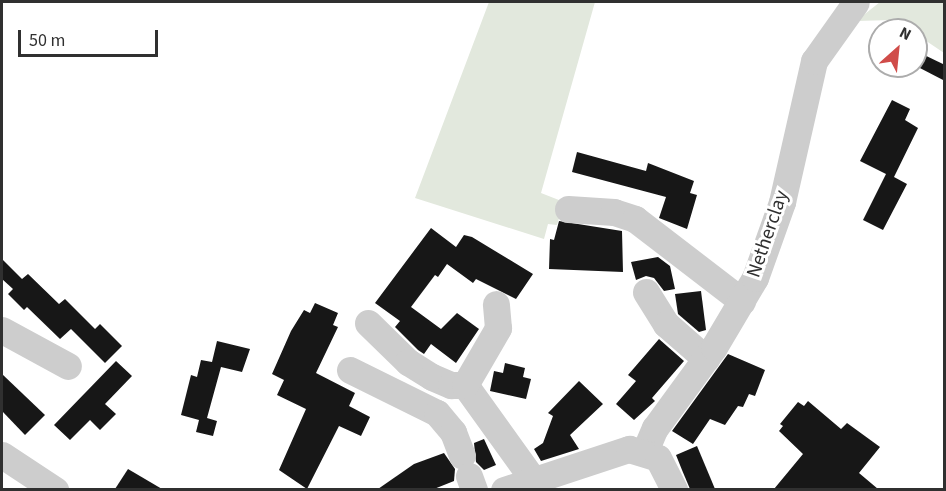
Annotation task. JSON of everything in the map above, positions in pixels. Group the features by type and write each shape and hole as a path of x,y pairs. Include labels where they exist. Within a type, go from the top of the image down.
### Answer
{"street":[{"name":"Netherclay","path":"645,451 656,428 706,359 755,278 782,202 814,61 855,2"},
{"path":"568,209 614,212 635,219 742,301"},
{"path":"646,292 666,324 706,359"},
{"path":"465,385 498,328 496,304"},
{"path":"369,323 408,362 451,385 465,385"},
{"path":"2,330 68,366"},
{"path":"350,370 437,412 453,432 468,474"},
{"path":"465,385 534,481"},
{"path":"504,489 618,452 645,451 666,467 674,489"},
{"path":"2,455 55,489"}],"shaded area":[{"path":"489,2 595,2 541,193 564,202 557,225 548,224 544,239 415,198"},
{"path":"880,2 944,2 944,53 928,42 928,18 868,18 868,21 856,21"}],"building":[{"path":"928,57 945,65 945,81 928,72"},
{"path":"892,100 910,109 905,120 918,128 894,177 907,184 883,230 863,220 886,174 860,161"},
{"path":"577,152 646,171 648,163 694,181 690,193 697,195 687,229 659,218 666,197 572,172"},
{"path":"559,221 622,231 623,272 549,269 550,239 554,240"},
{"path":"431,228 456,247 464,235 472,237 533,274 516,299 476,279 473,283 447,264 438,277 435,275 411,307 441,329 457,313 479,329 456,363 431,344 424,354 418,350 395,327 400,321 375,303"},
{"path":"658,257 670,266 675,289 664,291 654,278 646,276 636,280 631,262"},
{"path":"2,259 22,279 28,274 59,304 65,299 95,329 100,324 122,346 105,363 71,329 60,339 27,307 24,310 8,294 13,289 2,279"},
{"path":"701,291 706,330 699,332 678,314 675,294"},
{"path":"315,303 338,313 333,325 338,327 316,373 355,393 349,406 370,417 361,436 339,426 307,489 279,470 306,409 277,395 284,380 272,374 291,331 304,310 310,313"},
{"path":"659,339 684,361 652,398 655,401 634,420 616,404 636,381 628,375"},
{"path":"217,341 250,349 242,372 221,367 207,418 217,421 213,436 196,432 199,420 181,415 191,375 197,377 201,360 212,362"},
{"path":"728,354 765,370 755,396 749,394 743,407 738,406 725,425 710,419 693,444 672,431"},
{"path":"116,361 132,376 105,404 116,414 100,430 90,420 70,440 54,425"},
{"path":"505,363 525,368 523,377 531,379 526,399 490,391 494,371 503,373"},
{"path":"2,374 45,415 25,435 2,411"},
{"path":"579,381 603,404 570,435 579,449 541,461 534,449 543,443 553,416 548,413"},
{"path":"808,401 841,429 847,423 880,447 859,473 878,489 774,489 803,454 779,431 783,426 780,424 798,402 804,406"},
{"path":"484,439 496,465 484,470 476,462 474,443"},
{"path":"697,446 715,489 690,489 682,470 676,455"},
{"path":"444,453 455,469 454,481 434,489 378,489 414,464"},
{"path":"128,469 162,489 115,489"}]}
